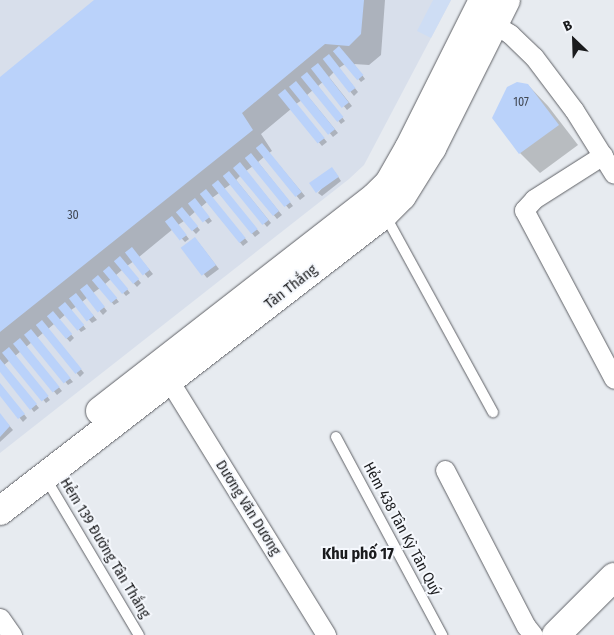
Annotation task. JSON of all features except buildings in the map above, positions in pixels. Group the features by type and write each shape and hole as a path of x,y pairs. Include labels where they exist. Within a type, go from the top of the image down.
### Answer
{"street":[{"name":"Tân Thắng","path":"0,489 368,203 389,183 488,12 506,0"},
{"name":"Tân Thắng","path":"0,511 170,382 384,214 402,196 418,174 488,12"},
{"path":"488,12 534,57 574,110 614,174"},
{"path":"603,155 534,199 524,210 614,379"},
{"name":"Dương Văn Dương","path":"170,382 326,635"},
{"path":"445,470 526,626 533,635"},
{"path":"556,635 614,577"},
{"path":"0,618 12,635"}],"lane":[{"path":"384,214 493,412"},
{"name":"Hẻm 438 Tân Kỳ Tân Quý","path":"336,437 442,635"},
{"name":"Hẻm 139 Đường Tân Thắng","path":"45,476 139,635"}],"shaded area":[{"path":"0,0 451,0 364,165 349,179 0,453"},
{"path":"433,0 451,0 431,38 417,31"}],"district":[{"name":"Khu phố 17","path":"358,554"}]}
